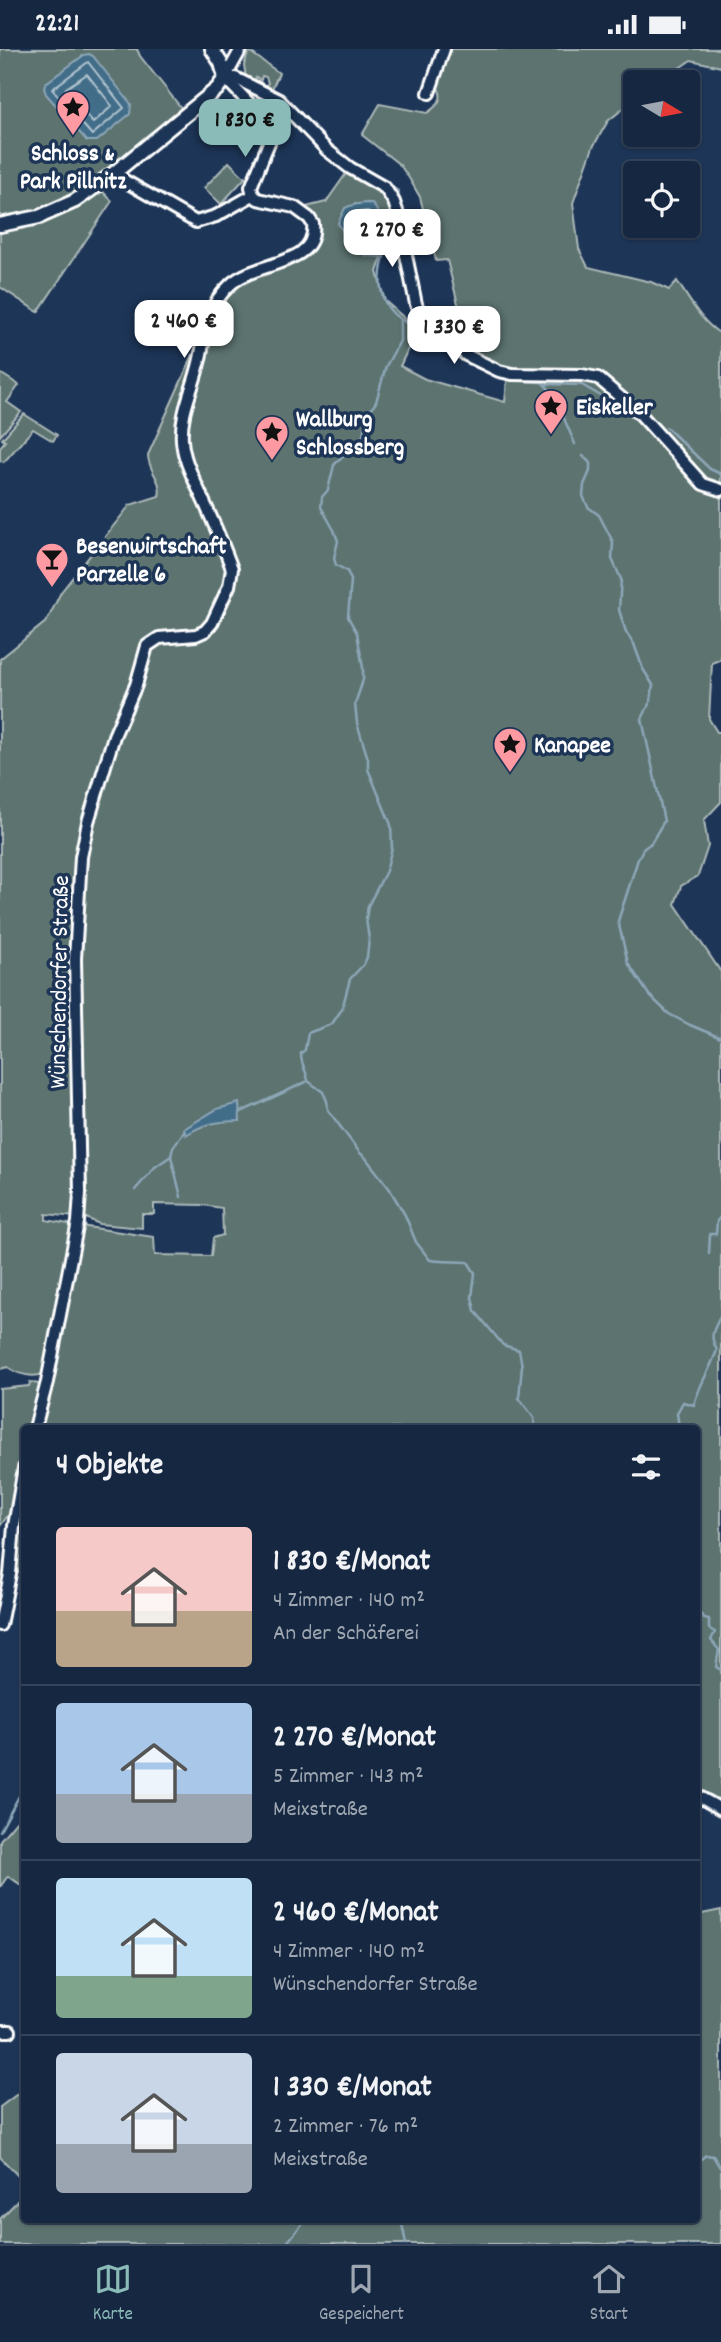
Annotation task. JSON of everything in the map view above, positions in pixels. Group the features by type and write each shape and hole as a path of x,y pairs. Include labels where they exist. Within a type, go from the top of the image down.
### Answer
{"main road":[{"path":"0,225 58,210 113,174 217,89 225,78 221,63 212,49"}],"street":[{"path":"225,78 241,49"},
{"path":"429,93 444,49"},
{"path":"225,78 235,78 279,100 309,134 335,156 385,188 397,211 416,305 422,320 466,355 499,371 597,378 641,415 703,484 721,489"},
{"path":"113,174 197,222 216,216 253,195 253,178 270,140 257,113 225,78"},
{"name":"Wünschendorfer Straße","path":"36,1425 47,1382 78,1222 80,1193 75,959 81,857 88,822 114,736 136,685 147,646 159,638 196,635 205,631 220,606 232,577 229,561 184,452 182,431 200,363 202,339 211,312 216,301 231,283 249,272 299,255 313,240 313,224 301,212 294,207 258,199 253,195"},
{"path":"0,1625 10,1576 14,1526 21,1487"},
{"path":"700,1797 721,1809"}],"green space":[{"name":"Schloss & Park Pillnitz","path":"0,49 137,49 182,109 77,194 44,208 0,217"},
{"path":"448,49 721,49 721,67 691,60 676,70 623,70 623,109 608,121 593,147 573,203 579,249 588,267 651,282 669,290 677,281 702,317 721,334 721,659 712,663 709,719 717,732 721,732 721,802 704,820 708,846 698,876 681,886 675,904 721,972 721,1805 700,1793 700,1425 39,1425 80,1226 154,1237 155,1255 211,1256 213,1238 223,1235 222,1208 203,1205 154,1204 154,1214 142,1214 142,1228 99,1224 82,1216 79,933 85,851 107,772 148,653 156,643 205,635 235,582 188,458 185,425 208,328 221,299 241,280 305,255 309,251 316,240 316,221 302,208 326,202 350,168 385,188 397,211 377,272 385,301 402,316 415,334 400,366 425,379 505,402 508,371 463,348 472,334 462,320 447,260 436,261 420,197 400,165 362,135 380,104 427,113 440,99 438,88 434,90","holes":["368,203 381,228 367,256 348,240 338,223 355,204 360,206"]},
{"path":"249,51 279,73 271,91 265,87 268,83 266,77 262,76 261,80 256,77 260,82 258,87 246,78 244,65"},
{"path":"266,99 277,104 284,113 281,112 270,133 259,114"},
{"path":"229,162 245,178 221,204 204,188"},
{"path":"101,190 112,201 38,312 0,287 0,231 53,217"},
{"path":"196,348 179,429 227,567 227,575 223,592 202,629 152,638 77,861 75,1217 46,1214 46,1220 74,1225 44,1373 26,1375 8,1367 0,1369 0,659 47,621 61,592 130,505 159,496 159,485 148,455"},
{"path":"0,373 19,385 7,402 21,412 0,436"},
{"path":"24,414 57,435 53,441 33,429 4,462 0,461 0,447 5,441 2,439"},
{"path":"30,1382 42,1385 32,1425 21,1425 21,1466 12,1510 0,1526 0,1389 29,1386"},
{"path":"21,1496 21,1574 15,1571 16,1525"},
{"path":"21,1816 21,1885 8,1876 0,1887 0,1840"},
{"path":"721,1910 721,2244 0,2244 0,2219 21,2197 21,2223 700,2223 700,1914"},
{"path":"21,2091 21,2179 0,2157 0,2107"}],"water":[{"path":"89,54 131,104 130,114 97,141 87,141 46,94 44,88 46,83"},
{"path":"371,203 379,214 380,221 376,255 383,257 367,256 348,240 338,223 345,208"},
{"path":"239,1103 240,1121 212,1123 186,1135 184,1129 217,1109"}],"waterway":[{"path":"283,97 315,130"},
{"path":"337,151 363,170"},
{"path":"387,184 398,191 401,209"},
{"path":"396,222 383,260 381,286 383,298 400,319 400,341 386,366 376,402 366,417 363,436 334,465 321,507 338,541 334,558 336,565 347,571 351,580 348,617 357,633 363,668 363,680 355,704 357,723 368,759 368,769 391,825 392,848 386,871 368,906 366,919 369,939 364,964 350,979 342,1009 332,1024 308,1033 301,1057 308,1081 323,1092 328,1110 389,1188 405,1215 416,1242 430,1260 468,1262 475,1273 472,1297 475,1311 503,1345 519,1350 522,1366 519,1398 534,1418 535,1425"},
{"path":"400,319 450,352 484,370 521,381 542,382 553,393 575,444"},
{"path":"547,384 582,385 621,408"},
{"path":"666,427 710,469 721,474"},
{"path":"583,456 590,463 583,496 588,507 599,515 613,542 612,559 621,579 619,610 626,632 653,685 651,700 642,719 664,821 638,859 618,921 628,963 649,995 669,1014 721,1038"},
{"path":"239,1113 306,1082"},
{"path":"135,1190 155,1167 171,1156 173,1147 184,1132"},
{"path":"171,1156 181,1197"},
{"path":"709,1253 710,1234 716,1234 717,1221 721,1216"},
{"path":"679,1425 677,1413 683,1402 694,1405 717,1350 713,1331 721,1313"},
{"path":"700,1614 709,1619 709,1629 715,1632 711,1640 719,1650 716,1667 721,1670"},
{"path":"0,1831 21,1792"},
{"path":"700,2159 706,2155 713,2156 721,2169"},
{"path":"286,2244 303,2223"},
{"path":"402,2223 406,2244"}],"place":[{"name":"Schloss & Park Pillnitz","path":"73,137"},
{"name":"Eiskeller","path":"551,436"},
{"name":"Wallburg Schlossberg","path":"272,462"},
{"name":"Besenwirtschaft Parzelle 6","path":"52,589"},
{"name":"Kanapee","path":"510,774"}]}
